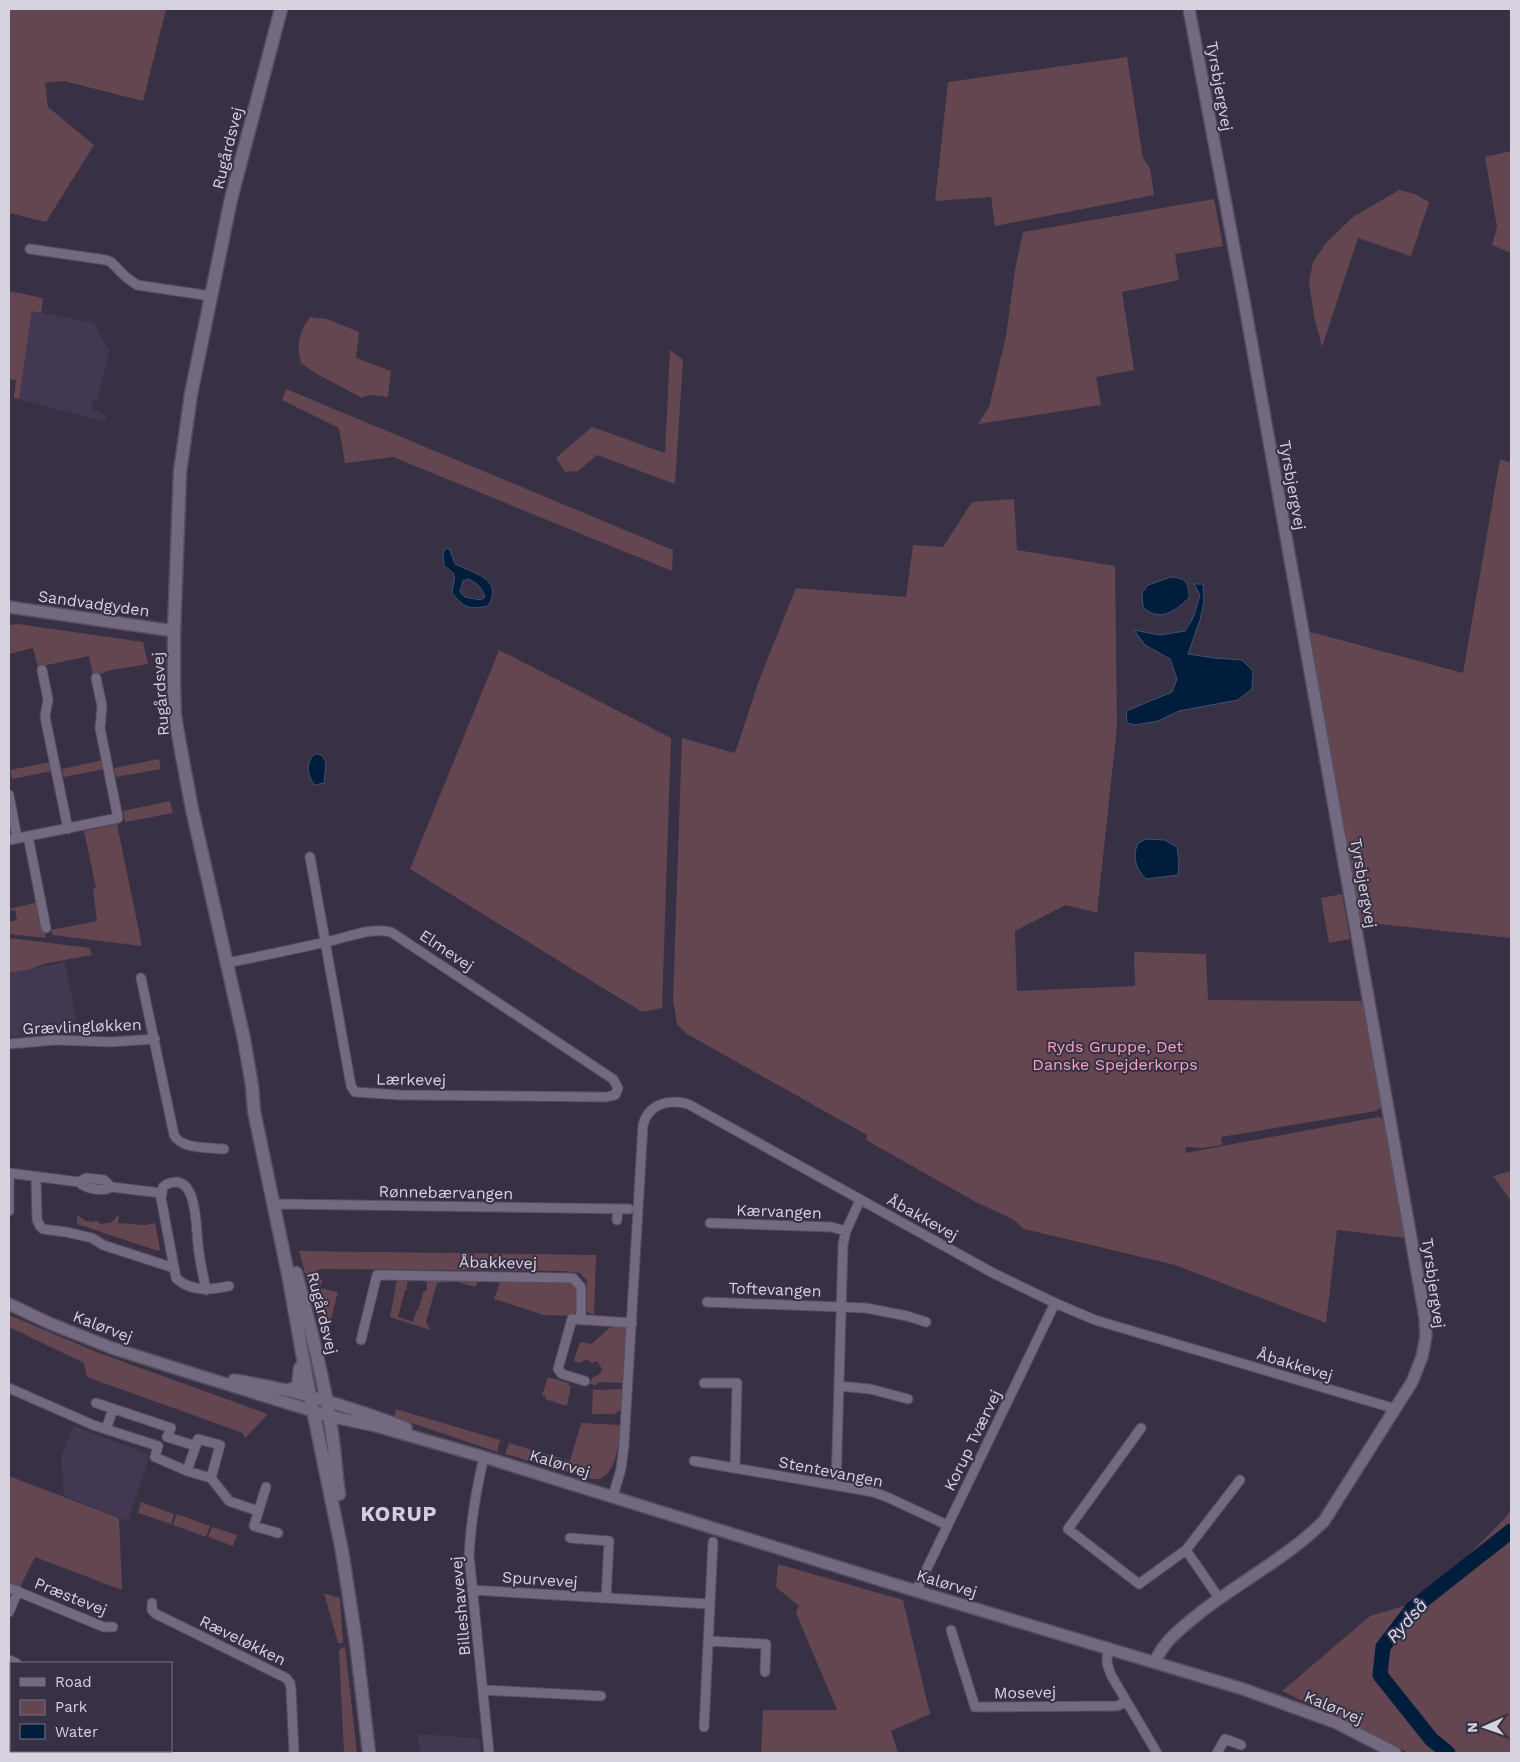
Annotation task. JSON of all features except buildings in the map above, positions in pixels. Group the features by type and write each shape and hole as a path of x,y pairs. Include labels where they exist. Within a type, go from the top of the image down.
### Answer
{"main road":[{"name":"Rugårdsvej","path":"281,9 247,133 191,394 184,439 179,500 174,631 174,688 180,745 192,809 227,963 252,1086 254,1111 277,1205 312,1332 320,1406 356,1642 368,1753"},
{"name":"Rugårdsvej","path":"277,1205 299,1331 320,1406 340,1510 342,1551"},
{"path":"292,1291 301,1315 320,1406"},
{"path":"289,1390 296,1388 300,1384 299,1331"}],"street":[{"name":"Tyrsbjergvej","path":"1155,1662 1161,1649 1170,1638 1219,1598 1308,1537 1324,1521 1412,1382 1422,1357 1426,1336 1425,1317 1245,306 1189,9"},
{"path":"30,249 106,260 111,262 126,277 138,285 211,296"},
{"name":"Sandvadgyden","path":"9,608 174,631"},
{"path":"42,670 48,699 46,717 68,828"},
{"path":"9,795 13,839 115,819 118,816 100,728 102,706 96,678"},
{"path":"28,836 46,928"},
{"path":"310,856 326,942"},
{"name":"Elmevej","path":"227,963 380,931 395,934 613,1079 616,1082 617,1092"},
{"name":"Lærkevej","path":"326,942 351,1086 355,1092 400,1095 610,1097 617,1092"},
{"name":"Grævlingløkken","path":"141,978 176,1139 186,1145 224,1149"},
{"name":"Grævlingløkken","path":"9,1044 56,1040 110,1042 155,1039"},
{"name":"Åbakkevej","path":"613,1496 620,1475 623,1453 644,1122 649,1112 659,1104 678,1101 688,1104 860,1200 993,1272 1055,1303 1095,1320 1396,1409"},
{"path":"9,1211 9,1174 79,1182 86,1187 106,1190 112,1187 161,1193"},
{"path":"36,1177 38,1220 43,1229 92,1238 103,1245 174,1268"},
{"path":"206,1290 190,1192 184,1184 174,1182 165,1185 161,1193 176,1278 181,1282 206,1290 229,1286"},
{"path":"836,1486 843,1244 846,1232 860,1200"},
{"name":"Rønnebærvangen","path":"277,1205 629,1209"},
{"path":"618,1209 618,1220"},
{"name":"Kærvangen","path":"710,1223 831,1227 846,1232"},
{"name":"Åbakkevej","path":"361,1340 377,1276 573,1278 581,1287 581,1320"},
{"name":"Toftevangen","path":"706,1302 866,1308 887,1311 926,1322"},
{"name":"Korup Tværvej","path":"916,1591 1055,1303"},
{"name":"Kalørvej","path":"9,1304 112,1348 188,1372 320,1406 376,1426 613,1496 916,1591 1244,1689 1337,1723 1395,1753"},
{"path":"585,1381 562,1374 558,1369 572,1319 632,1323"},
{"name":"Kalørvej","path":"188,1372 289,1390 320,1406"},
{"path":"704,1383 737,1383 734,1468"},
{"path":"839,1386 870,1389 908,1400"},
{"path":"9,1388 106,1429 158,1446 155,1457 188,1471 211,1478 229,1501 258,1511"},
{"path":"96,1403 171,1428 167,1437 196,1446"},
{"path":"106,1429 113,1409"},
{"path":"1140,1428 1068,1529 1139,1584 1186,1550 1240,1480"},
{"path":"188,1471 198,1439 220,1445 211,1478"},
{"name":"Billeshavevej","path":"484,1457 476,1490 469,1555 489,1753"},
{"name":"Stentevangen","path":"694,1461 873,1492 887,1496 947,1525"},
{"path":"266,1487 254,1526 278,1533"},
{"path":"570,1538 606,1540 610,1543 606,1598"},
{"path":"704,1727 713,1542"},
{"path":"1186,1550 1219,1598"},
{"name":"Præstevej","path":"9,1612 13,1590 104,1627 113,1627"},
{"name":"Spurvevej","path":"472,1590 709,1604"},
{"name":"Ræveløkken","path":"152,1603 152,1610 156,1614 286,1678 290,1682 294,1753"},
{"name":"Mosevej","path":"951,1630 975,1707 1117,1706 1126,1702"},
{"path":"708,1641 766,1644 764,1672"},
{"path":"1108,1647 1107,1663 1111,1675 1157,1753"},
{"path":"483,1690 601,1696"},
{"path":"1218,1753 1225,1739 1241,1745"}],"shaded area":[{"path":"32,311 94,323 109,351 98,399 93,399 92,409 107,415 105,422 19,399"},
{"path":"65,962 79,1035 45,1034 9,1037 9,973"},
{"path":"74,1426 150,1455 128,1521 64,1496 61,1456"},
{"path":"418,1734 479,1738 481,1753 420,1753"}],"green space":[{"path":"9,9 166,9 143,101 64,81 45,83 48,107 94,145 46,222 9,213"},
{"path":"1127,57 1143,158 1150,168 1154,195 995,226 991,197 935,201 948,82"},
{"path":"1511,151 1511,253 1492,245 1497,227 1485,157"},
{"path":"1399,190 1415,194 1429,202 1411,256 1358,238 1322,347 1314,316 1309,282 1313,262 1326,243 1353,217"},
{"path":"1214,199 1223,246 1175,254 1179,280 1122,292 1134,370 1096,377 1101,405 978,424 989,407 1006,336 1015,270 1023,232"},
{"path":"9,291 43,298 41,313 32,311 19,399 14,398 16,380 9,379"},
{"path":"310,317 327,319 359,332 356,358 391,371 388,397 369,395 362,398 317,374 301,363 299,344 303,328"},
{"path":"670,350 683,360 675,484 597,455 578,471 565,472 556,458 592,427 665,453"},
{"path":"286,389 673,550 672,571 393,457 345,463 339,428 282,400"},
{"path":"1500,459 1511,463 1511,938 1359,922 1307,631 1463,673"},
{"name":"Ryds Gruppe, Det Danske Spejderkorps","path":"1014,499 1017,550 1115,566 1117,727 1097,913 1066,905 1015,931 1017,991 1135,986 1134,952 1206,954 1208,1000 1365,1001 1383,1106 1376,1111 1221,1137 1222,1145 1202,1148 1186,1147 1185,1153 1378,1117 1386,1120 1406,1238 1337,1230 1326,1323 1175,1265 1024,1229 1014,1220 974,1201 866,1140 867,1135 687,1034 677,1024 673,1000 682,738 735,753 759,680 796,588 906,597 913,545 943,547 972,502"},
{"path":"18,624 143,642 148,664 93,675 89,656 38,667 33,648 9,654 9,625"},
{"path":"499,650 671,738 662,1008 642,1012 410,869"},
{"path":"159,759 161,769 116,777 114,768"},
{"path":"103,760 105,769 64,777 62,769"},
{"path":"50,762 52,771 12,779 10,770"},
{"path":"170,801 173,813 125,822 123,811"},
{"path":"117,824 142,946 52,935 51,930 97,921 93,889 96,888 84,831"},
{"path":"1342,894 1350,939 1329,943 1321,898"},
{"path":"38,902 46,938 9,934 9,922 17,920 15,910 9,911 9,909"},
{"path":"9,938 90,948 92,955 43,964 31,969 9,973"},
{"path":"1511,1171 1511,1201 1493,1176"},
{"path":"77,1215 86,1221 94,1222 96,1220 101,1224 112,1222 117,1216 119,1216 118,1223 145,1225 155,1223 160,1249 158,1251 77,1224"},
{"path":"299,1251 596,1255 594,1315 587,1312 587,1281 580,1273 562,1271 319,1269 319,1279 322,1280 320,1288 338,1292 330,1322 318,1319"},
{"path":"397,1280 414,1280 407,1282 407,1290 405,1290 398,1317 413,1322 423,1293 427,1290 427,1282 421,1280 482,1280 484,1282 478,1282 475,1287 454,1281 437,1283 426,1322 430,1330 390,1317"},
{"path":"496,1281 571,1283 577,1294 577,1308 573,1316 544,1315 494,1299 500,1282 493,1282"},
{"path":"9,1315 99,1353 268,1414 245,1438 243,1433 87,1377 84,1363 9,1327"},
{"path":"613,1325 623,1326 627,1331 624,1383 600,1382 596,1385 590,1384 592,1378 600,1374 602,1369 597,1361 592,1363 586,1359 580,1363 574,1361 580,1342 591,1344"},
{"path":"548,1377 569,1383 568,1385 571,1386 567,1406 545,1399 546,1396 542,1395"},
{"path":"593,1389 622,1389 624,1391 621,1410 614,1414 592,1414"},
{"path":"396,1409 500,1440 497,1452 394,1417"},
{"path":"581,1423 621,1425 617,1453 611,1469 600,1479 592,1479 505,1454 509,1443 570,1461"},
{"path":"9,1476 119,1518 122,1590 35,1557 18,1591 9,1587"},
{"path":"141,1502 174,1514 171,1524 138,1513"},
{"path":"1511,1509 1511,1753 1409,1753 1282,1691 1370,1616 1424,1600 1507,1516"},
{"path":"177,1514 210,1526 206,1537 173,1525"},
{"path":"212,1527 237,1535 233,1546 208,1537"},
{"path":"778,1564 903,1600 930,1714 891,1731 898,1753 761,1753 763,1710 837,1710 796,1613 799,1606 776,1587"},
{"path":"324,1593 340,1598 343,1643 338,1643"},
{"path":"345,1647 357,1753 344,1753 339,1651"}],"water":[{"path":"446,548 450,550 455,564 478,574 490,583 493,589 488,606 467,607 456,598 452,593 454,574 444,566 443,553","holes":["470,580 476,583 482,590 485,597 481,600 465,597 460,592 463,581"]},
{"path":"1171,577 1186,582 1189,598 1173,611 1161,615 1149,612 1143,607 1142,593 1148,585"},
{"path":"1194,584 1203,584 1204,601 1200,620 1188,654 1242,660 1253,671 1252,689 1238,700 1179,711 1158,721 1135,725 1127,723 1126,711 1172,692 1177,679 1170,659 1145,645 1134,630 1160,635 1185,631 1193,618 1200,595"},
{"path":"315,754 322,755 326,762 324,783 315,785 310,777 308,765"},
{"path":"1146,839 1165,840 1177,847 1178,875 1146,879 1137,867 1135,853 1138,843"}],"waterway":[{"name":"Rydså","path":"1448,1753 1431,1739 1380,1675 1383,1647 1412,1609 1511,1531"}],"district":[{"name":"KORUP","path":"399,1514"}]}
